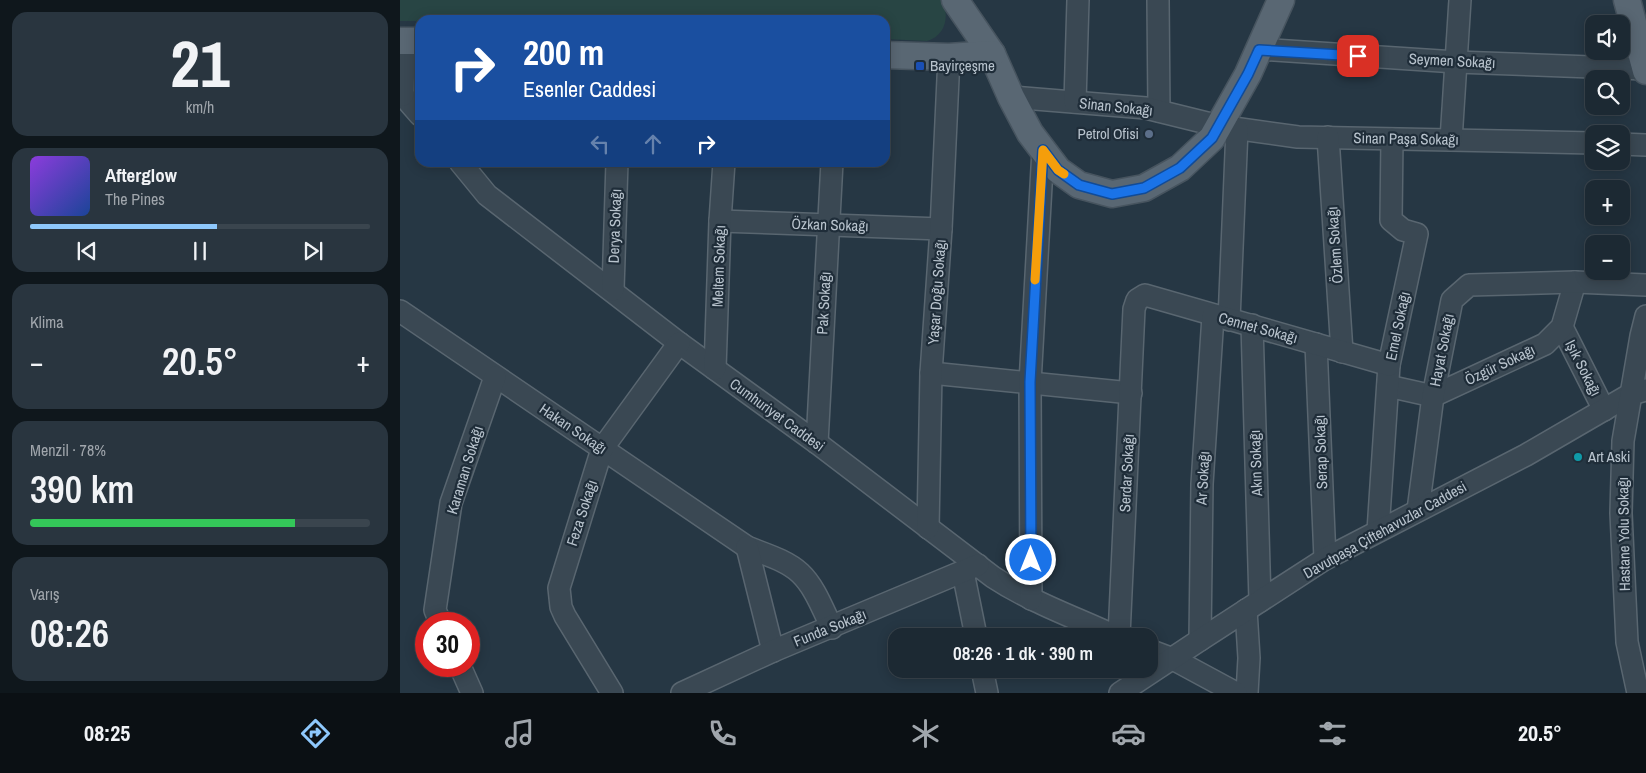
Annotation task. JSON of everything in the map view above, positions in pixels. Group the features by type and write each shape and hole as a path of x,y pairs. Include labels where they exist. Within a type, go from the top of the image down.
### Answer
{"main road":[{"path":"959,6 992,54 1030,134 1058,170 1079,185 1112,194 1144,188 1180,168 1212,138 1228,127 1248,74 1280,0"},
{"path":"1627,0 1645,70"},
{"path":"949,56 965,29 959,6"},
{"path":"890,55 949,56 992,54"}],"street":[{"path":"1075,102 1078,0"},
{"path":"1158,0 1159,111"},
{"path":"1451,140 1460,0"},
{"path":"411,41 404,59 402,94 415,109"},
{"name":"Seymen Sokağı","path":"1259,50 1456,62 1645,70"},
{"name":"Yaşar Doğu Sokağı","path":"928,528 931,372 941,229 949,56"},
{"name":"Sinan Sokağı","path":"1011,97 1146,108 1228,127"},
{"name":"Sinan Paşa Sokağı","path":"1228,127 1298,137 1585,143"},
{"name":"Ar Sokağı","path":"1200,640 1202,484 1221,318 1228,127"},
{"name":"Özlem Sokağı","path":"1328,138 1342,352"},
{"name":"Emel Sokağı","path":"1378,531 1389,376 1417,234 1403,230 1391,220 1392,139"},
{"path":"1630,144 1646,144"},
{"path":"1031,599 1030,382 1043,150"},
{"name":"Cumhuriyet Caddesi","path":"464,167 487,194 679,343 817,443 928,528 971,569 1031,599 1098,628"},
{"name":"Derya Sokağı","path":"613,290 616,167"},
{"name":"Meltem Sokağı","path":"715,370 724,167"},
{"name":"Pak Sokağı","path":"817,443 832,167"},
{"name":"Özkan Sokağı","path":"720,221 941,229"},
{"name":"Hayat Sokağı","path":"1418,510 1433,396 1452,300 1469,285 1575,282 1646,285"},
{"name":"Özgür Sokağı","path":"1433,396 1545,344 1562,327 1575,282"},
{"name":"Cennet Sokağı","path":"1134,309 1137,300 1146,295 1342,352 1389,376"},
{"name":"Serdar Sokağı","path":"1117,628 1134,309"},
{"name":"Hakan Sokağı","path":"400,311 747,547 800,572 811,587 832,628"},
{"name":"Hastane Yolu Sokağı","path":"1638,693 1628,642 1621,513 1623,441 1638,392 1646,316"},
{"name":"Akın Sokağı","path":"1247,693 1253,606 1252,325"},
{"name":"Işık Sokağı","path":"1562,327 1604,410"},
{"name":"Feza Sokağı","path":"612,693 561,607 559,597 561,578 602,449 679,343"},
{"name":"Serap Sokağı","path":"1316,344 1325,559"},
{"path":"931,372 1131,393"},
{"path":"1389,376 1433,396"},
{"name":"Karaman Sokağı","path":"436,612 451,503 495,377"},
{"name":"Davutpaşa Çiftehavuzlar Caddesi","path":"1120,693 1325,559 1526,455 1638,392"},
{"path":"747,547 773,651"},
{"path":"971,569 975,628"},
{"name":"Funda Sokağı","path":"682,693 773,651 971,569"},
{"path":"1158,654 1236,693"},
{"path":"465,677 472,693"},
{"path":"984,678 987,693"}],"green space":[{"path":"400,0 943,0 946,13 942,30 927,41 890,39 890,15 415,15 415,21 400,21"}],"slow traffic":[{"path":"1035,280 1043,150 1058,170 1064,174"}],"place":[{"name":"Bayirçeşme","path":"920,66"},
{"name":"Petrol Ofisi","path":"1149,134"},
{"name":"Art Aski","path":"1578,457"}],"route":[{"path":"1031,560 1030,382 1043,150 1058,170 1079,185 1112,194 1144,188 1180,168 1212,138 1248,74 1259,50 1358,56"}]}
